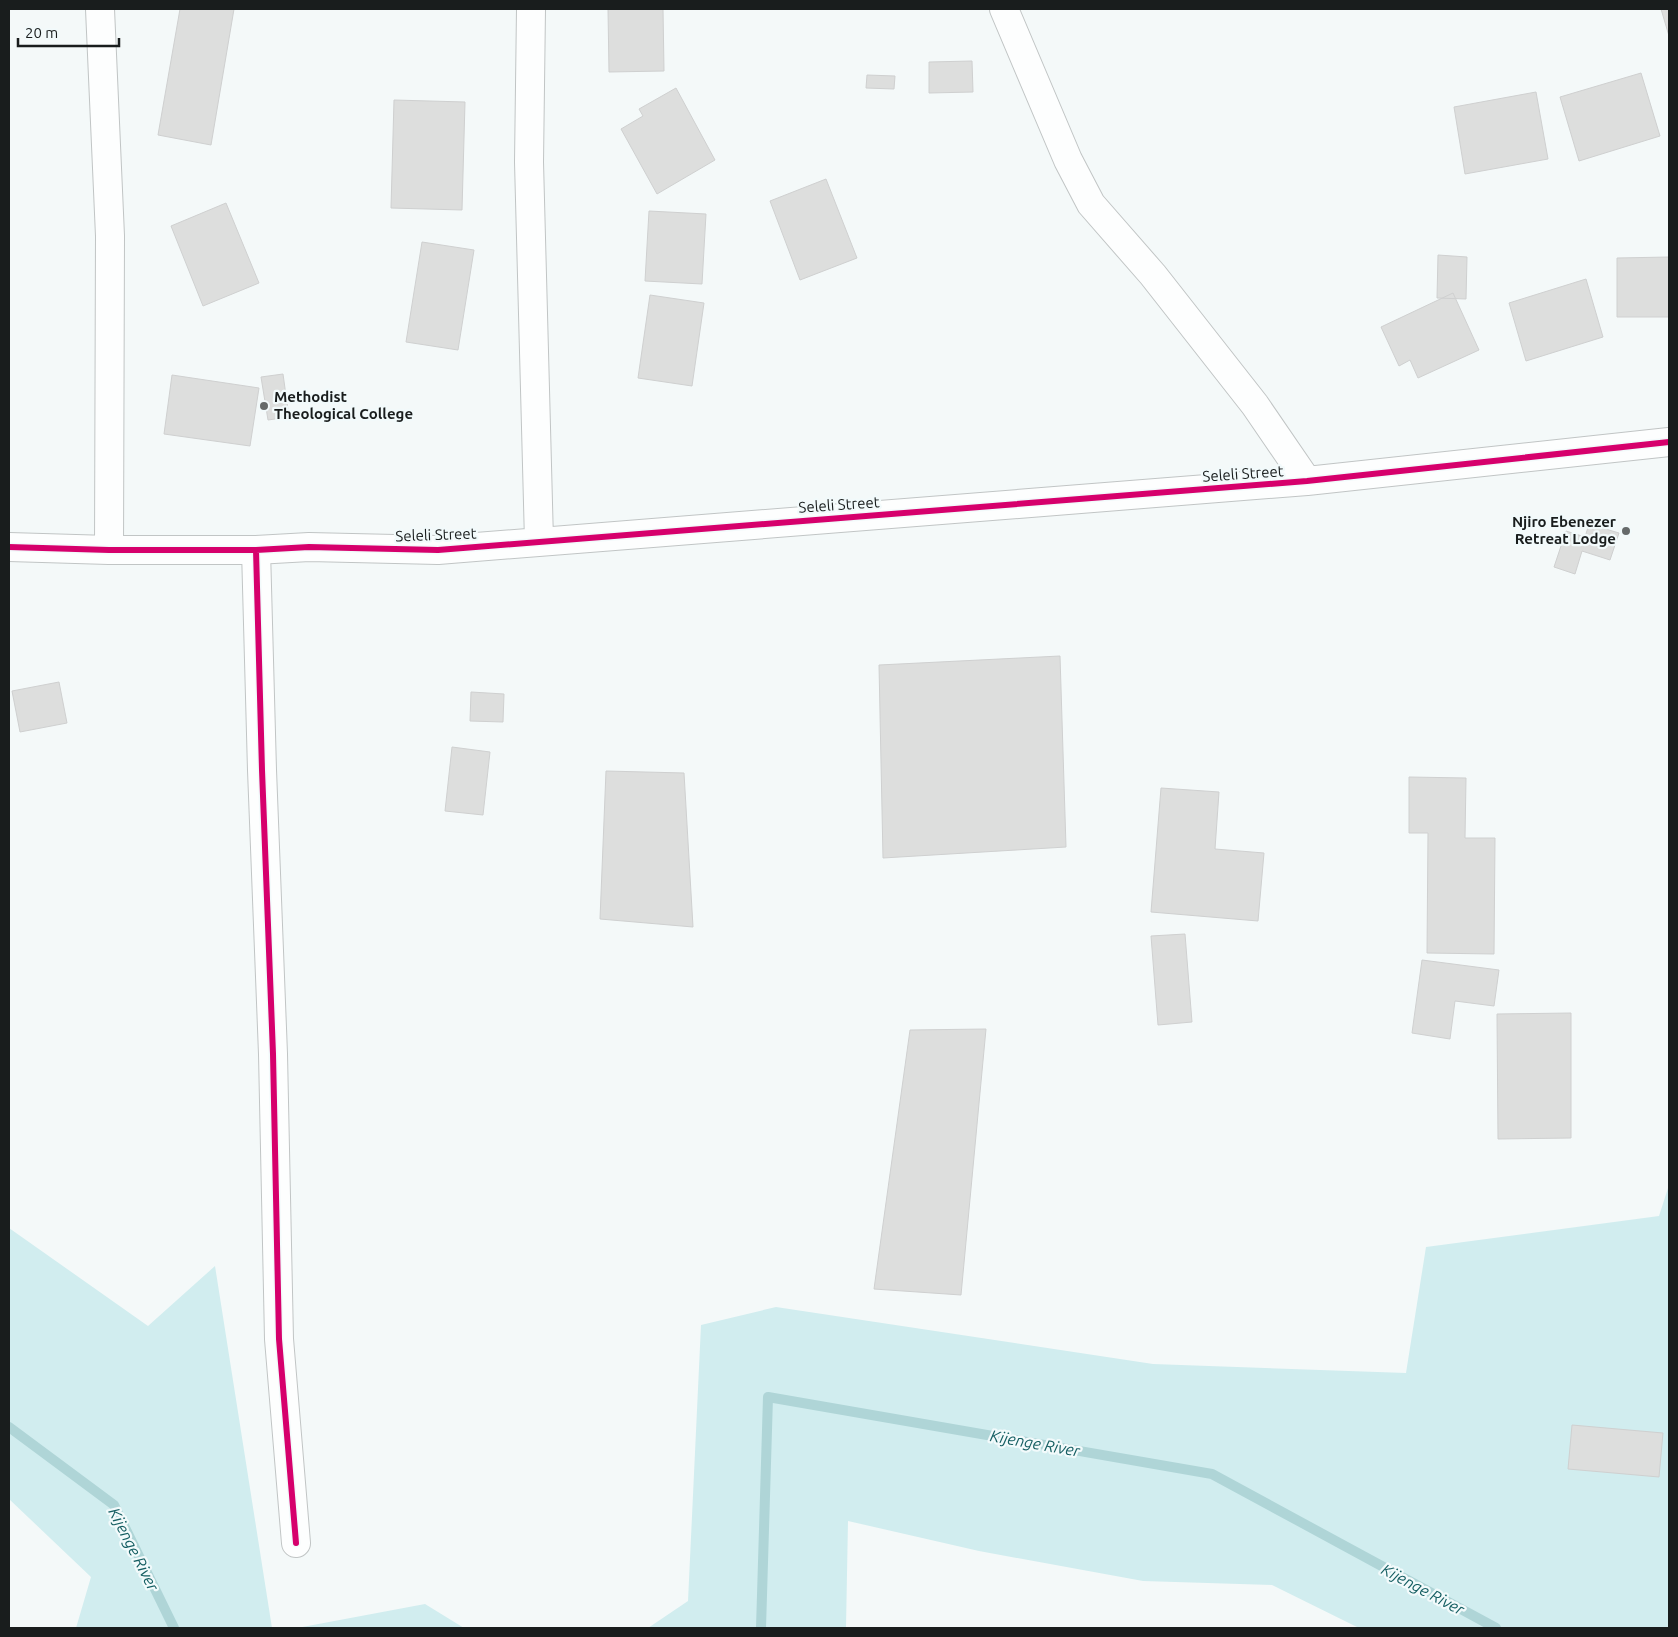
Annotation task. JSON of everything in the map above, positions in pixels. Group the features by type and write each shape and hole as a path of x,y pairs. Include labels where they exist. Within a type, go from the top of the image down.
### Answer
{"street":[{"path":"100,9 110,236 109,550"},
{"path":"531,9 529,162 539,541"},
{"path":"1004,9 1068,160 1091,204 1153,275 1255,405 1307,481"},
{"name":"Seleli Street","path":"9,547 109,550 256,550 309,547 438,550 1307,481 1669,442"},
{"path":"256,550 273,1054 279,1339 296,1543"}],"shaded area":[{"path":"1669,1185 1669,1628 1359,1628 1272,1585 1143,1581 979,1551 848,1521 846,1628 648,1628 688,1601 701,1325 776,1307 1153,1364 1406,1373 1426,1247 1659,1216"},
{"path":"9,1228 148,1326 215,1266 272,1628 76,1628 91,1577 9,1499"},
{"path":"425,1604 464,1628 297,1628"}],"building":[{"path":"180,9 234,9 211,145 158,135"},
{"path":"608,9 663,9 664,71 609,72"},
{"path":"1661,9 1669,9 1669,36"},
{"path":"972,61 973,92 929,93 929,62"},
{"path":"1641,73 1660,136 1579,161 1560,97"},
{"path":"867,75 895,76 894,89 866,88"},
{"path":"676,88 715,160 657,194 621,129 643,116 639,109"},
{"path":"1536,92 1548,159 1465,174 1454,107"},
{"path":"394,100 465,102 462,210 391,208"},
{"path":"826,179 857,258 800,280 770,201"},
{"path":"226,203 259,283 203,306 171,226"},
{"path":"649,211 706,214 702,284 645,281"},
{"path":"422,242 474,250 458,350 406,342"},
{"path":"1438,255 1467,257 1466,299 1437,298"},
{"path":"1669,257 1669,317 1617,317 1617,258"},
{"path":"1586,279 1603,337 1526,361 1509,303"},
{"path":"1453,293 1479,350 1418,378 1410,360 1399,366 1381,327"},
{"path":"650,295 704,303 692,386 638,378"},
{"path":"283,374 289,417 268,420 261,377"},
{"path":"172,375 259,388 250,446 164,434"},
{"path":"1589,524 1619,533 1610,560 1582,551 1575,574 1554,567 1566,531 1585,537"},
{"path":"1060,656 1066,847 883,858 879,665"},
{"path":"59,682 67,723 20,732 12,691"},
{"path":"471,692 504,694 503,722 470,721"},
{"path":"452,747 490,752 483,815 445,811"},
{"path":"606,771 684,773 693,927 600,919"},
{"path":"1409,777 1466,778 1465,838 1495,838 1494,954 1427,953 1428,833 1409,833"},
{"path":"1161,788 1219,792 1215,849 1264,853 1258,921 1151,912"},
{"path":"1185,934 1192,1022 1158,1025 1151,936"},
{"path":"1422,960 1499,970 1494,1006 1455,1001 1450,1039 1412,1033"},
{"path":"1571,1013 1571,1138 1498,1139 1497,1014"},
{"path":"986,1029 961,1295 874,1289 910,1030"},
{"path":"1572,1425 1663,1433 1659,1477 1568,1469"}],"waterway":[{"name":"Kijenge River","path":"761,1628 768,1397 1212,1474 1496,1628"},
{"name":"Kijenge River","path":"9,1427 114,1505 174,1628"}],"cycle path":[{"path":"9,547 109,550 256,550 309,547 438,550 1307,481 1669,442"},
{"path":"256,550 273,1054 279,1339 296,1543"}],"place":[{"name":"Methodist Theological College","path":"264,406"},
{"name":"Njiro Ebenezer Retreat Lodge","path":"1626,531"}]}
